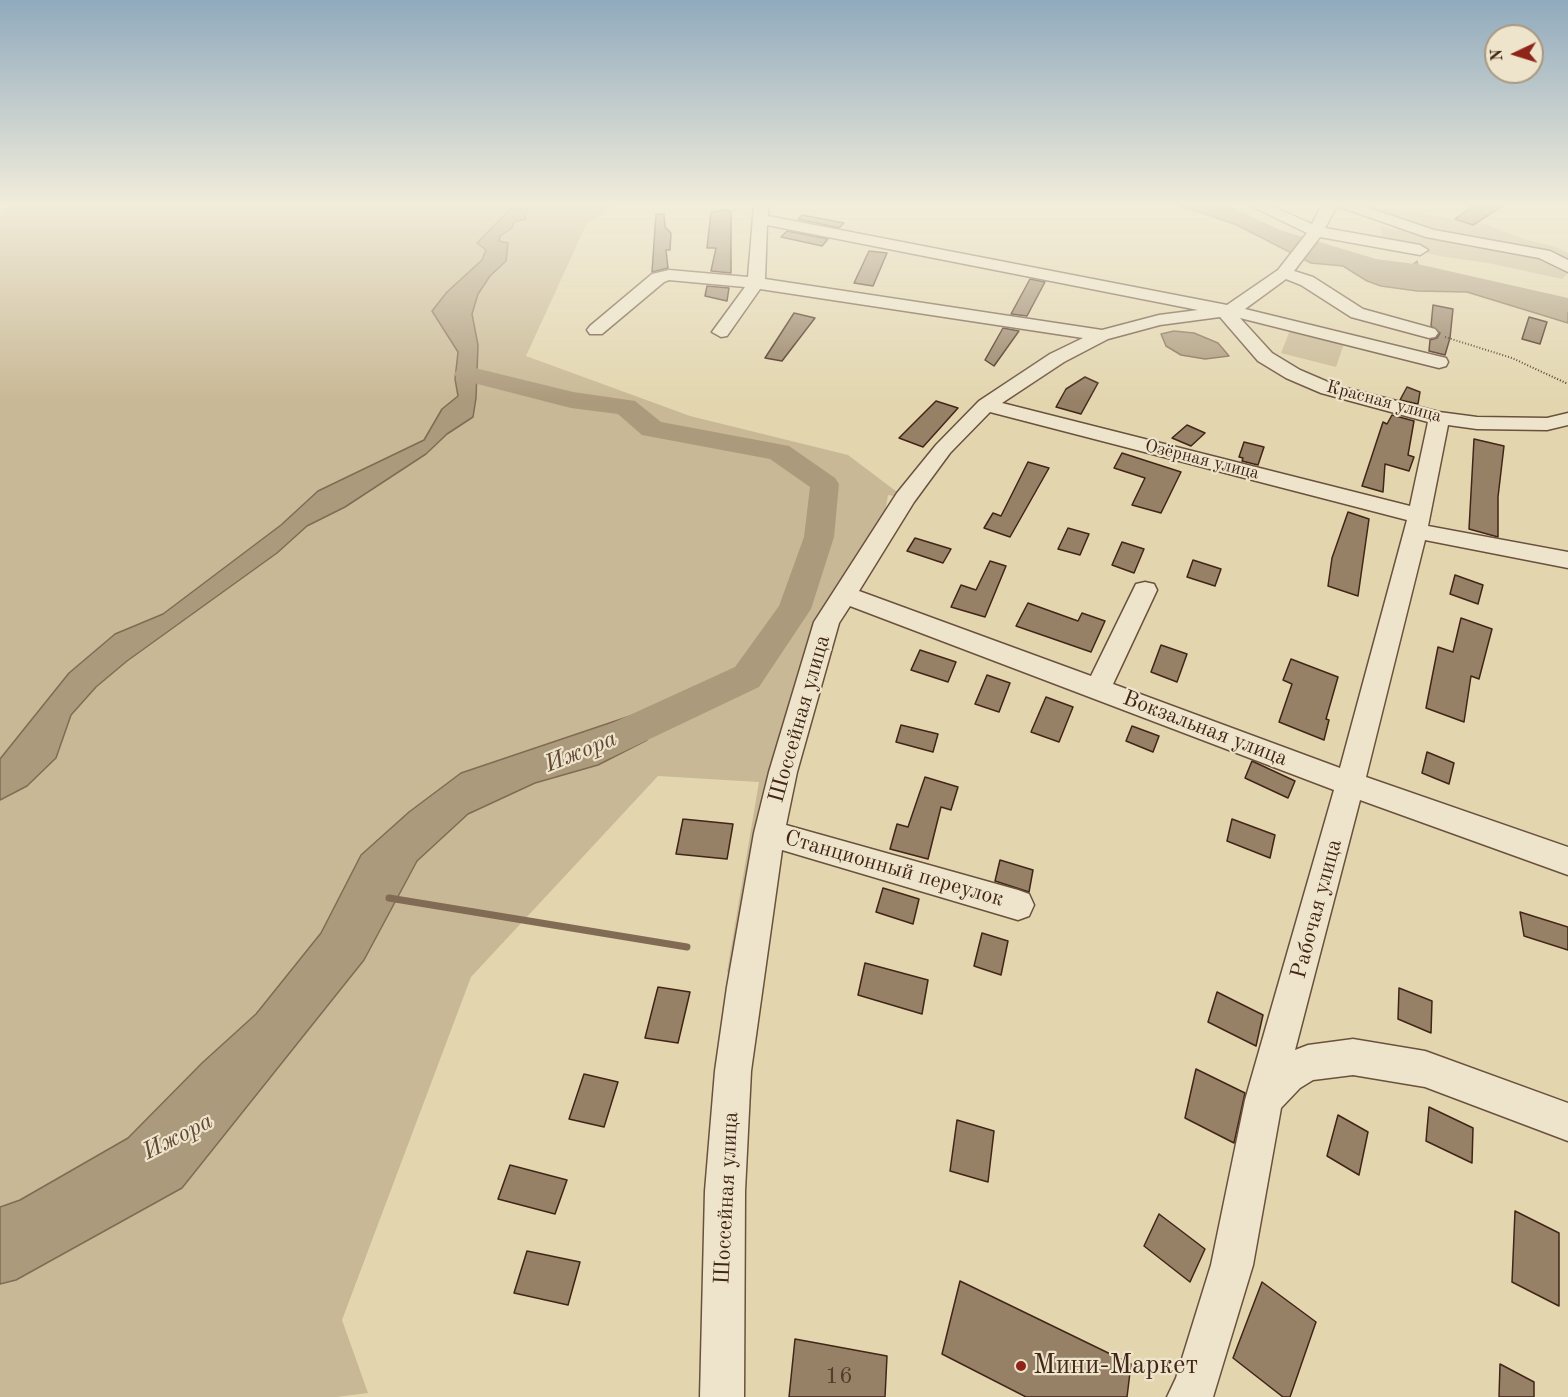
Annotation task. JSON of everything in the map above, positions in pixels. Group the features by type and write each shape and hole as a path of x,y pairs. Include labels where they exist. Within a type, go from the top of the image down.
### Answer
{"street":[{"path":"721,332 756,283 757,270"},
{"path":"1035,270 1358,340 1439,362"},
{"path":"1287,270 1357,313 1429,333"},
{"name":"Шоссейная улица","path":"722,1397 725,1202 733,1071 769,833 783,772 816,653 827,622 905,498 943,449 986,405 1057,358 1102,335 1159,320 1231,312 1287,270"},
{"path":"596,330 658,278 669,275 756,283 1102,335"},
{"name":"Красная улица","path":"1231,312 1264,357 1293,374 1348,394 1439,418 1510,425 1547,424 1568,419"},
{"name":"Озёрная улица","path":"986,405 1417,523 1568,560"},
{"name":"Рабочая улица","path":"1189,1397 1194,1390 1232,1264 1264,1100 1351,784 1417,523 1439,418"},
{"path":"1098,688 1145,590"},
{"name":"Вокзальная улица","path":"843,594 1351,784 1568,861"},
{"name":"Станционный переулок","path":"769,833 1018,905"},
{"path":"1264,1100 1287,1075 1308,1063 1353,1057 1425,1069 1568,1122"}],"path":[{"path":"1429,333 1512,358 1568,384"}],"shaded area":[{"path":"0,270 471,270 447,292 432,310 458,352 455,379 458,396 442,409 424,441 318,491 281,525 163,614 115,634 69,673 0,759"},
{"path":"496,270 565,270 526,356 690,416 848,455 905,498 888,495 885,512 832,597 734,977 727,972 759,782 658,776 471,977 342,1320 368,1393 336,1397 0,1397 0,1284 16,1280 364,960 417,861 467,814 535,783 598,765 647,740 639,713 361,855 321,933 256,1014 202,1063 128,1138 20,1200 0,1207 0,800 27,786 56,758 71,715 96,687 127,661 277,553 307,526 345,507 426,455 447,434 472,417 476,398 478,345 472,314 478,295"},
{"path":"1521,270 1568,270 1562,279"},
{"path":"1290,330 1344,344 1336,367 1281,353"}],"water":[{"path":"471,270 496,270 478,294 472,314 478,345 473,417 447,434 426,454 345,507 307,526 277,553 127,661 96,687 71,715 56,758 27,786 0,800 0,759 69,673 115,634 163,614 281,525 318,491 424,440 442,409 458,396 455,379 458,352 432,311 447,292"},
{"path":"1350,270 1419,270 1423,275 1466,282 1492,291 1568,303 1568,323 1467,292 1417,291 1381,286 1367,281"},
{"path":"1174,331 1194,333 1218,343 1229,356 1205,359 1181,355 1166,346 1161,334"},
{"path":"639,713 647,740 598,765 535,783 468,814 417,861 364,960 182,1188 16,1280 0,1284 0,1207 20,1200 128,1138 202,1063 256,1014 321,933 361,855 409,812 461,773"}],"building":[{"path":"731,270 731,273 711,271"},
{"path":"860,270 880,270 873,286 854,283"},
{"path":"1030,279 1045,282 1027,316 1011,314"},
{"path":"707,286 729,288 727,301 705,296"},
{"path":"1433,305 1453,309 1450,338 1445,355 1429,351 1430,340 1437,338 1440,333 1431,326"},
{"path":"794,313 815,318 782,361 765,358"},
{"path":"1529,317 1547,322 1540,344 1522,339"},
{"path":"1003,328 1019,331 994,366 985,360"},
{"path":"1085,377 1098,383 1081,414 1056,407 1066,389"},
{"path":"1407,387 1420,392 1418,404 1400,400"},
{"path":"936,401 958,408 923,447 899,438"},
{"path":"1392,415 1414,421 1408,455 1414,457 1409,471 1385,464 1383,492 1362,486 1383,422 1387,424"},
{"path":"1187,425 1205,433 1191,446 1172,438"},
{"path":"1474,439 1504,446 1498,497 1498,537 1469,529"},
{"path":"1244,442 1264,447 1258,465 1242,461 1243,458 1239,457"},
{"path":"1122,453 1181,472 1161,513 1132,505 1145,478 1114,468"},
{"path":"1028,462 1049,468 1010,537 984,528 993,513 1001,516"},
{"path":"1348,512 1369,519 1358,596 1328,586 1332,558"},
{"path":"1068,528 1089,534 1080,555 1058,549"},
{"path":"915,538 951,549 943,563 907,551"},
{"path":"1122,542 1144,549 1134,573 1112,565"},
{"path":"1193,560 1221,569 1215,586 1187,577"},
{"path":"990,561 1006,566 985,617 951,607 961,585 976,590"},
{"path":"1455,575 1483,585 1478,604 1450,594"},
{"path":"1028,603 1078,621 1082,613 1105,621 1091,652 1016,626"},
{"path":"1461,618 1492,629 1479,679 1471,676 1464,722 1426,708 1438,647 1453,652"},
{"path":"1161,645 1187,654 1177,682 1151,672"},
{"path":"920,650 956,662 948,682 911,670"},
{"path":"1291,659 1338,677 1326,719 1329,720 1324,740 1279,722 1292,684 1283,680"},
{"path":"987,675 1010,683 999,712 975,704"},
{"path":"1046,697 1073,707 1059,742 1031,732"},
{"path":"901,725 938,734 933,752 896,742"},
{"path":"1132,726 1159,736 1153,752 1126,741"},
{"path":"1427,752 1454,763 1449,784 1422,773"},
{"path":"1252,761 1295,781 1288,798 1245,778"},
{"path":"925,777 958,787 951,810 941,807 928,859 890,849 897,824 908,827"},
{"path":"683,819 733,824 727,859 676,854"},
{"path":"1232,819 1275,835 1270,858 1227,841"},
{"path":"1000,860 1033,870 1029,892 995,881"},
{"path":"883,888 919,899 913,924 876,912"},
{"path":"1520,912 1568,927 1568,950 1524,936"},
{"path":"982,933 1008,941 1001,975 974,966"},
{"path":"865,963 928,980 922,1014 858,995"},
{"path":"658,987 690,992 678,1043 645,1038"},
{"path":"1399,988 1432,1001 1431,1033 1398,1019"},
{"path":"1217,992 1263,1015 1256,1046 1208,1022"},
{"path":"1196,1069 1245,1093 1234,1143 1185,1118"},
{"path":"584,1074 618,1082 604,1127 569,1119"},
{"path":"1429,1107 1473,1128 1472,1163 1426,1141"},
{"path":"1338,1115 1368,1132 1359,1175 1327,1156"},
{"path":"957,1120 994,1131 988,1182 950,1171"},
{"path":"510,1165 567,1180 555,1214 498,1199"},
{"path":"1515,1211 1559,1233 1559,1306 1512,1282"},
{"path":"1159,1214 1205,1249 1190,1282 1144,1246"},
{"path":"527,1251 580,1262 568,1305 514,1293"},
{"path":"960,1281 1131,1364 1127,1397 1026,1397 942,1354"},
{"path":"1262,1282 1316,1322 1290,1397 1283,1397 1233,1358"},
{"path":"795,1339 887,1356 885,1397 789,1397"},
{"path":"1500,1364 1534,1382 1534,1397 1499,1397"}],"waterway":[{"name":"Ижора","path":"1409,270 1568,305"},
{"name":"Ижора","path":"467,374 512,383 571,400 626,407 652,429 779,452 825,484 819,537 794,609 747,677 599,746"},
{"path":"389,898 687,947"}],"place":[{"name":"Мини-Маркет","path":"1021,1366"}]}
